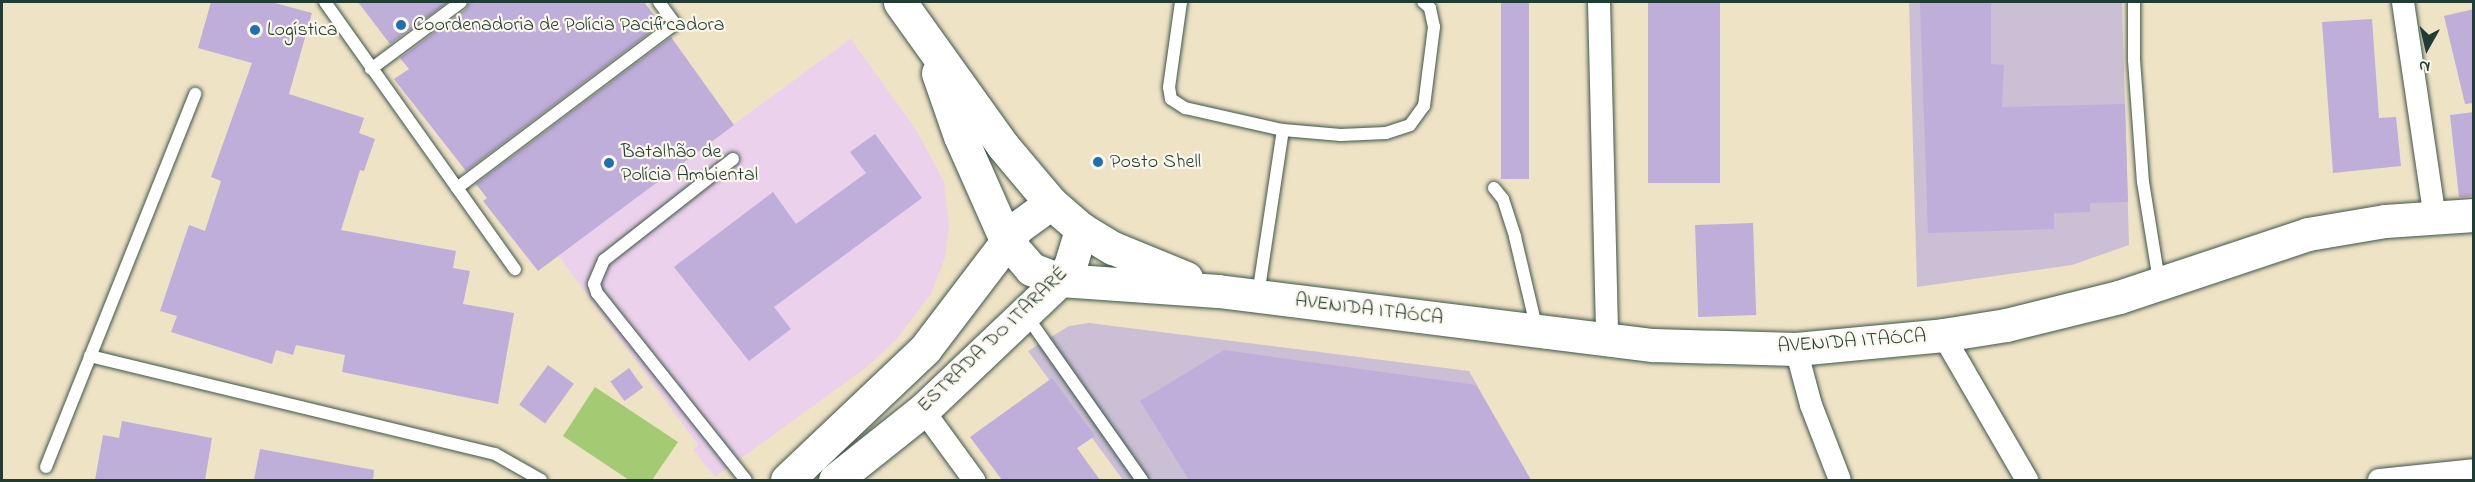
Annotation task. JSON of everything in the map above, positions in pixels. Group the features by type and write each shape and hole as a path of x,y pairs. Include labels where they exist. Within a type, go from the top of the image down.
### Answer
{"main road":[{"name":"AVENIDA ITAÓCA","path":"900,2 1003,146 1051,203"},
{"name":"AVENIDA ITAÓCA","path":"926,40 960,136 1006,240 1031,269 1060,280 1218,291 1538,331 1680,346 1796,349 1943,335 2063,313 2160,285 2308,234 2350,226 2474,215"},
{"path":"1051,203 1081,229"},
{"name":"ESTRADA DO ITARARÉ","path":"787,480 925,349 1006,240 1025,220 1051,203"},
{"name":"AVENIDA ITAÓCA","path":"1081,229 1113,248 1218,291"},
{"name":"ESTRADA DO ITARARÉ","path":"835,480 923,410 1060,280 1070,266 1081,229"}],"street":[{"path":"1599,2 1607,339"},
{"path":"2403,2 2435,218"},
{"path":"1943,335 2027,480"},
{"path":"1796,349 1811,405 1840,480"},
{"path":"923,410 974,480"},
{"path":"2379,480 2474,470"}],"lane":[{"path":"325,2 516,269"},
{"path":"371,69 461,2"},
{"path":"457,188 675,24 659,2"},
{"path":"1181,2 1169,87 1171,99 1185,108 1283,130 1341,135 1386,133 1410,125 1424,106 1431,75 1434,27 1430,8 1423,2"},
{"path":"2134,2 2134,60 2143,182 2160,285"},
{"path":"46,467 195,94"},
{"path":"1258,296 1283,130"},
{"path":"733,159 604,260 594,284 597,293 746,480"},
{"path":"1494,188 1503,199 1515,237 1538,331"},
{"path":"1024,312 1142,480"},
{"path":"90,356 495,454 541,480"}],"shaded area":[{"path":"1909,2 2122,2 2129,245 2072,265 1917,287"},
{"path":"857,34 851,39 917,131 944,182 949,226 945,257 931,294 895,341 867,367 715,477 693,450 698,445 557,254"},
{"path":"1089,323 1469,371 1531,480 1123,480 1028,351 1069,326"}],"green space":[{"path":"595,387 678,442 652,480 629,480 563,436"}],"building":[{"path":"211,2 271,2 312,13 289,94 364,118 359,133 375,139 364,171 360,170 341,230 456,251 453,268 470,271 463,304 514,313 498,404 342,372 345,355 296,345 293,355 276,350 272,364 171,332 177,316 160,311 189,225 205,231 221,181 211,177 252,63 198,48"},
{"name":"Coordenadoria de Polícia Pacificadora","path":"358,2 448,2 390,44"},
{"path":"469,2 644,2 661,24 466,171 394,79 409,69 400,58 466,9"},
{"path":"1501,2 1529,2 1529,179 1501,179"},
{"path":"1648,2 1720,2 1720,183 1648,183"},
{"path":"1920,2 1991,2 1991,64 2004,65 2002,107 2125,104 2128,202 2090,203 2090,212 2054,213 2054,229 1928,233"},
{"path":"2474,9 2474,103 2465,104 2444,16"},
{"path":"2372,19 2379,118 2396,117 2401,166 2333,173 2322,22"},
{"name":"Batalhão de Polícia Ambiental","path":"671,37 734,125 538,271 483,201 487,198 476,184"},
{"path":"2474,112 2474,196 2459,197 2450,115"},
{"path":"875,134 922,198 774,307 791,329 749,361 674,267 773,192 796,224 866,173 850,152"},
{"path":"1753,223 1756,315 1698,317 1695,225"},
{"path":"1224,350 1476,385 1531,480 1189,480 1140,401"},
{"path":"548,365 574,384 545,423 519,405"},
{"path":"629,368 643,387 624,401 610,382"},
{"path":"1052,378 1095,436 1077,448 1100,480 1002,480 970,437"},
{"path":"122,421 212,438 205,480 95,480 103,435 119,438"},
{"path":"260,449 374,470 373,480 254,480"}],"place":[{"name":"Coordenadoria de Polícia Pacificadora","path":"401,25"},
{"name":"Logística","path":"255,30"},
{"name":"Posto Shell","path":"1098,162"},
{"name":"Batalhão de Polícia Ambiental","path":"609,163"}]}
